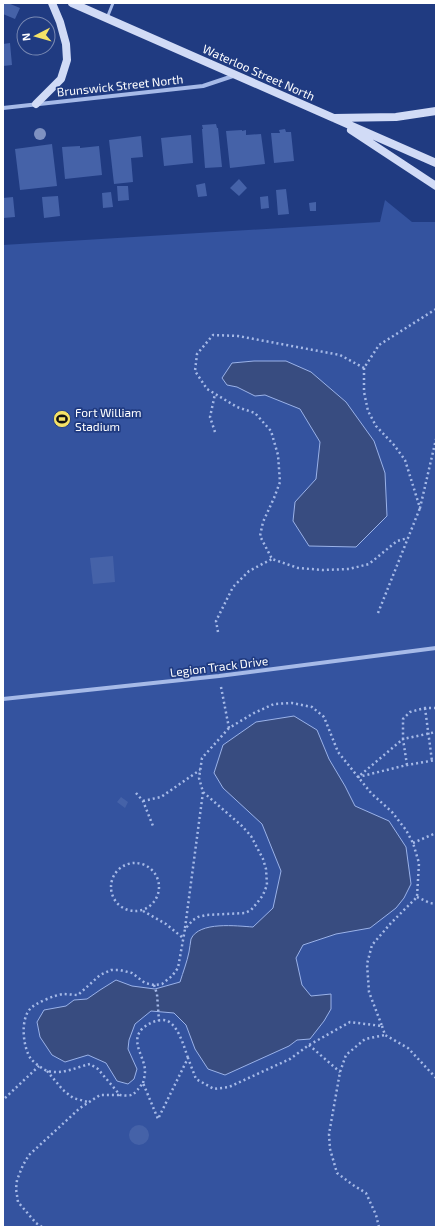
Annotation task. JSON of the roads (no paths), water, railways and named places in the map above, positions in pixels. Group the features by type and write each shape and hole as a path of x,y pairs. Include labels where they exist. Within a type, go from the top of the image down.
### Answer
{"main road":[{"path":"36,104 61,79 67,60 66,44 60,22 52,3"},
{"name":"Waterloo Street North","path":"72,3 436,163"},
{"path":"332,118 396,117 436,111"},
{"path":"332,118 436,186"}],"street":[{"name":"Brunswick Street North","path":"3,108 203,86 238,75"},
{"name":"Legion Track Drive","path":"3,699 219,676 436,648"}],"lane":[{"path":"107,18 113,3"}],"place":[{"name":"Fort William Stadium","path":"62,419"}]}
